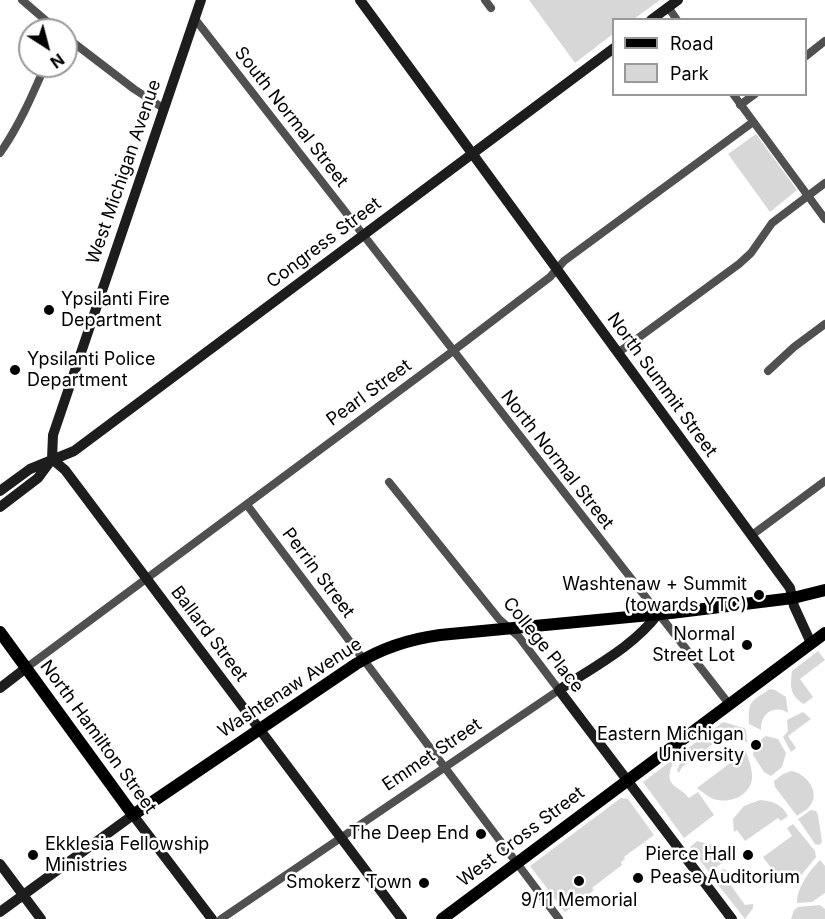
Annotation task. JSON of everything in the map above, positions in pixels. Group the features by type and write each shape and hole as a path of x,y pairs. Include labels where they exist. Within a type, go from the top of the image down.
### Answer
{"main road":[{"name":"Washtenaw Avenue","path":"133,815 364,659 413,640 793,598 825,590"},
{"name":"North Hamilton Street","path":"0,632 133,815"},
{"name":"West Cross Street","path":"441,919 825,633"}],"street":[{"path":"22,0 43,18"},
{"name":"West Michigan Avenue","path":"52,459 53,435 201,0"},
{"name":"North Summit Street","path":"360,0 790,588 811,643"},
{"path":"485,0 491,8"},
{"path":"654,18 678,0"},
{"path":"668,8 676,18"},
{"name":"South Normal Street","path":"195,19 363,234"},
{"path":"807,55 825,41"},
{"path":"78,47 163,108"},
{"name":"Congress Street","path":"52,459 74,451 612,50"},
{"path":"0,153 12,136 39,78"},
{"path":"734,96 825,219"},
{"path":"740,105 751,96"},
{"name":"Pearl Street","path":"0,688 453,351 550,277 564,261 753,122"},
{"path":"619,352 739,264 751,253 772,223 825,183"},
{"name":"North Normal Street","path":"363,234 729,704"},
{"path":"768,371 794,347 825,324"},
{"path":"0,491 30,469 52,459"},
{"path":"0,507 38,478 52,459"},
{"name":"Ballard Street","path":"52,459 65,470 402,919"},
{"path":"752,535 825,481"},
{"name":"College Place","path":"389,482 499,619 511,628 732,919"},
{"name":"Perrin Street","path":"247,505 559,919"},
{"name":"Emmet Street","path":"221,919 443,767 630,643 649,627 658,614"},
{"name":"Washtenaw Avenue","path":"0,912 133,815"},
{"name":"North Hamilton Street","path":"133,815 212,919"},
{"path":"0,864 41,919"}],"green space":[{"path":"529,0 660,0 635,18 612,18 612,35 575,63"},
{"path":"756,134 797,190 770,212 728,154"},
{"path":"818,651 825,660 800,679 813,697 804,704 796,698 792,690 792,671"},
{"path":"770,689 786,697 788,713 783,710 769,712 763,719 761,730 749,724 749,710 755,699"},
{"path":"803,712 811,719 788,736 796,748 791,752 783,737 788,731 787,720"},
{"path":"723,722 744,728 747,743 739,736 736,738 730,731 682,767 679,773 677,770 689,751 687,749"},
{"path":"766,736 778,739 786,753 782,767 771,776 764,772 753,755 755,744"},
{"path":"746,751 752,775 746,792 724,801 710,797 697,788"},
{"path":"671,761 673,763 669,777 673,785 689,798 698,792 714,815 684,838 643,782"},
{"path":"791,771 807,780 814,796 809,807 797,816 775,787 774,781"},
{"path":"621,798 628,799 654,835 624,857 622,865 565,912 530,866"},
{"path":"760,800 776,804 788,816 781,821 778,818 745,841 737,830 734,832 733,819 744,806"},
{"path":"811,810 816,811 818,815 822,842 819,845 815,844 798,819"},
{"path":"793,824 815,851 816,857 799,878 788,885 780,875 777,876 763,857 792,836 787,828"},
{"path":"697,841 717,846 728,859 709,872 690,847"},
{"path":"820,860 825,866 825,893 812,902 797,903 801,886"},
{"path":"723,869 732,876 727,880 745,905 753,904 753,908 745,919 712,877"},
{"path":"820,905 825,909 825,919 791,919 794,910 798,907"}],"place":[{"name":"Ypsilanti Fire Department","path":"49,310"},
{"name":"Ypsilanti Police Department","path":"15,370"},
{"name":"Washtenaw + Summit (towards YTC)","path":"759,595"},
{"name":"Normal Street Lot","path":"747,645"},
{"name":"Eastern Michigan University","path":"756,745"},
{"name":"The Deep End","path":"481,834"},
{"name":"Ekklesia Fellowship Ministries","path":"33,855"},
{"name":"Pierce Hall","path":"748,855"},
{"name":"Pease Auditorium","path":"638,878"},
{"name":"9/11 Memorial","path":"579,881"},
{"name":"Smokerz Town","path":"424,883"}]}
